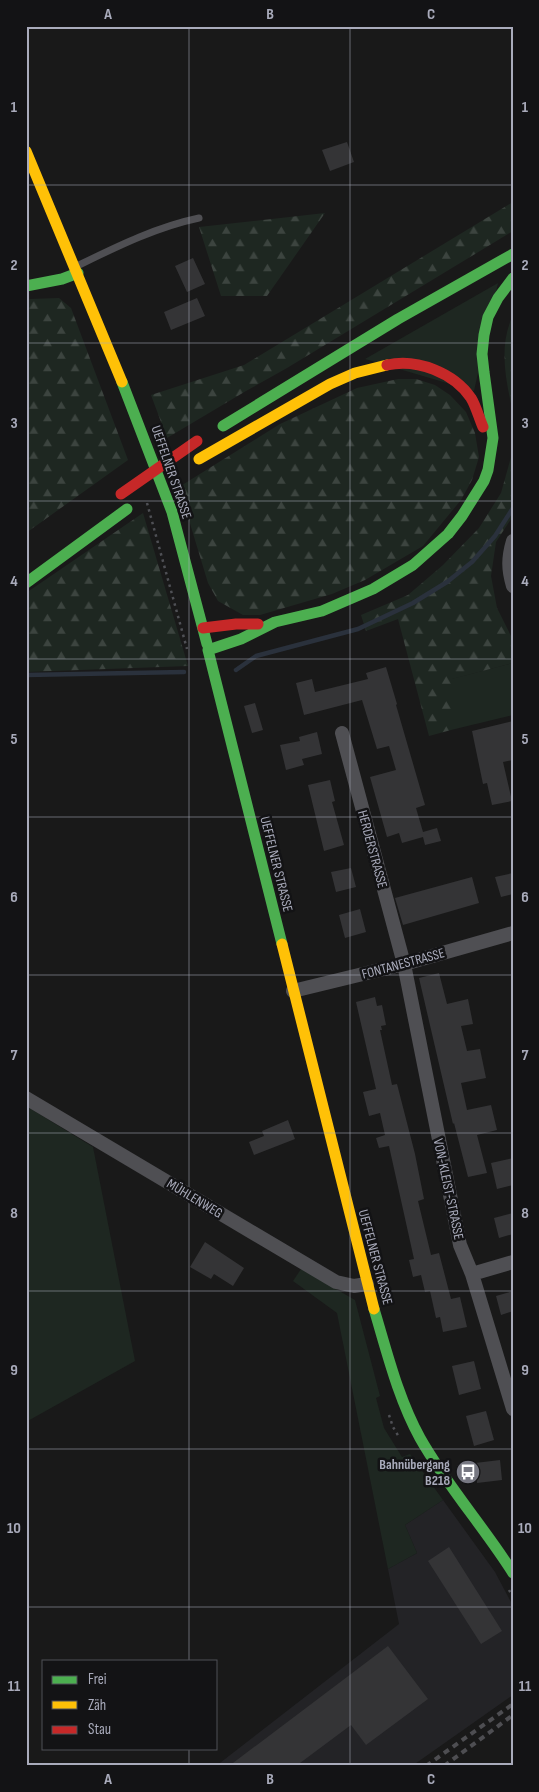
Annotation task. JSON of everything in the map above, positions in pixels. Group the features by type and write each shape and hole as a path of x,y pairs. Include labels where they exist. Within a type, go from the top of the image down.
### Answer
{"main road":[{"name":"UEFFELNER STRASSE","path":"26,151 146,441 172,512 203,628 367,1284 389,1362 411,1420 429,1452 451,1485 488,1533 513,1573"},
{"path":"118,497 205,436 398,319 513,254"},
{"path":"57,264 75,266"},
{"path":"26,286 62,279 75,266"},
{"path":"26,282 44,271"},
{"path":"208,650 240,639 268,624 327,609 360,596 388,582 416,564 446,538 468,509 487,474 493,438 490,406 483,377 481,346 490,313 503,289 513,278"},
{"path":"321,367 195,462 330,384 354,373 391,364 424,365 452,379 471,398 482,423 489,459"},
{"path":"151,492 175,476"},
{"path":"26,583 131,507"},
{"path":"203,628 236,624 268,624"}],"street":[{"path":"513,541 508,556 508,570 513,586"},
{"name":"HERDERSTRASSE","path":"342,733 404,964"},
{"name":"FONTANESTRASSE","path":"293,992 404,964 513,933"},
{"name":"VON-KLEIST-STRASSE","path":"404,964 460,1245 472,1274 513,1409"},
{"name":"MÜHLENWEG","path":"26,1098 336,1282 354,1286 367,1284"},
{"path":"472,1274 513,1262"}],"lane":[{"path":"75,266 176,223 199,218"}],"shaded area":[{"path":"443,1500 495,1572 513,1606 513,1695 412,1766 216,1766 399,1624 388,1569 417,1553 405,1525"}],"green space":[{"path":"513,202 513,231 287,368 167,438 151,395 244,365"},
{"path":"325,213 267,296 221,296 199,227"},
{"path":"498,283 474,391 365,359"},
{"path":"59,298 71,308 128,460 26,533 26,300"},
{"path":"513,315 513,413 506,376 505,351 508,327"},
{"path":"398,379 416,379 435,385 450,395 466,412 475,433 479,457 472,480 461,500 423,546 365,580 332,594 260,615 243,615 218,601 208,583 179,487 280,424 357,388"},
{"path":"513,450 513,516 496,542 491,576 497,608 513,640 513,663 452,679 451,730 429,736 398,619 366,631 361,615 408,595 443,565 479,528 501,493"},
{"path":"143,513 188,666 26,672 26,593"},
{"path":"513,663 513,715 451,730 451,679"},
{"path":"26,1106 93,1147 135,1361 26,1422"},
{"path":"301,1269 355,1300 380,1396 376,1398 384,1428 402,1457 410,1454 443,1500 405,1525 417,1553 388,1569 337,1313 293,1281"}],"building":[{"path":"347,142 354,162 330,171 322,150"},
{"path":"193,258 205,284 187,292 175,266"},
{"path":"197,298 205,316 171,330 164,312"},
{"path":"386,667 425,805 416,808 423,832 437,828 441,841 425,845 423,837 402,843 399,833 387,837 370,777 396,770 389,746 377,749 362,700 304,715 296,683 312,679 315,692 368,679 366,673"},
{"path":"255,703 263,730 252,733 244,706"},
{"path":"513,721 513,760 503,762 512,801 492,805 487,783 483,784 472,731"},
{"path":"317,732 322,754 302,759 304,765 286,770 280,745 300,741 299,737"},
{"path":"330,780 335,801 332,802 344,845 324,851 308,785"},
{"path":"351,868 356,887 336,892 331,872"},
{"path":"513,873 513,894 501,897 495,877"},
{"path":"472,877 479,903 403,925 395,898"},
{"path":"360,909 366,932 345,938 339,915"},
{"path":"439,973 447,1004 468,999 473,1024 461,1026 467,1051 480,1049 486,1078 461,1083 467,1110 491,1105 497,1130 477,1135 487,1173 468,1177 453,1124 419,978"},
{"path":"375,997 377,1006 382,1005 386,1025 381,1026 382,1030 380,1030 392,1085 397,1084 415,1154 424,1199 418,1201 431,1255 439,1253 451,1299 460,1297 467,1327 443,1332 440,1317 436,1318 430,1291 425,1292 421,1275 413,1277 409,1260 414,1259 389,1146 379,1148 376,1138 385,1135 380,1113 369,1116 363,1092 376,1089 356,1002"},
{"path":"288,1120 295,1139 254,1155 249,1142 264,1136 262,1131"},
{"path":"513,1158 513,1185 497,1189 491,1163"},
{"path":"513,1213 513,1234 499,1238 494,1218"},
{"path":"205,1242 244,1268 233,1286 214,1274 211,1279 190,1267"},
{"path":"513,1291 513,1311 501,1315 496,1296"},
{"path":"474,1361 481,1389 459,1395 452,1366"},
{"path":"486,1411 494,1440 474,1446 466,1416"},
{"path":"500,1460 502,1480 477,1483 475,1463"},
{"path":"449,1547 502,1631 481,1644 428,1561"},
{"path":"388,1646 428,1699 366,1745 351,1725 296,1766 229,1766"}],"waterway":[{"path":"236,670 256,656 358,629 413,603 447,582 472,562 495,536 513,508"},
{"path":"26,675 184,672"}],"railway":[{"path":"426,1766 513,1704"},
{"path":"444,1766 513,1715"}],"traffic: fast":[{"path":"223,426 398,319 513,254"},
{"path":"26,286 62,279 78,273"},
{"path":"208,650 241,639 275,622 322,611 373,589 413,565 448,534 484,481 488,470 493,438 482,354 484,335 488,317 498,298 513,278"},
{"path":"122,382 172,512 207,644"},
{"path":"26,583 127,509"},
{"path":"208,650 282,944"},
{"path":"374,1309 388,1358 412,1423 442,1473 513,1573"}],"traffic: slow":[{"path":"26,151 122,382"},
{"path":"199,459 330,384 355,373 387,365"},
{"path":"282,944 374,1309"}],"traffic: jam":[{"path":"387,365 399,363 422,366 434,369 455,381 471,398 483,427"},
{"path":"121,494 197,441"},
{"path":"203,628 236,624 258,624"}],"place":[{"name":"Bahnübergang B218","path":"468,1472"}]}
